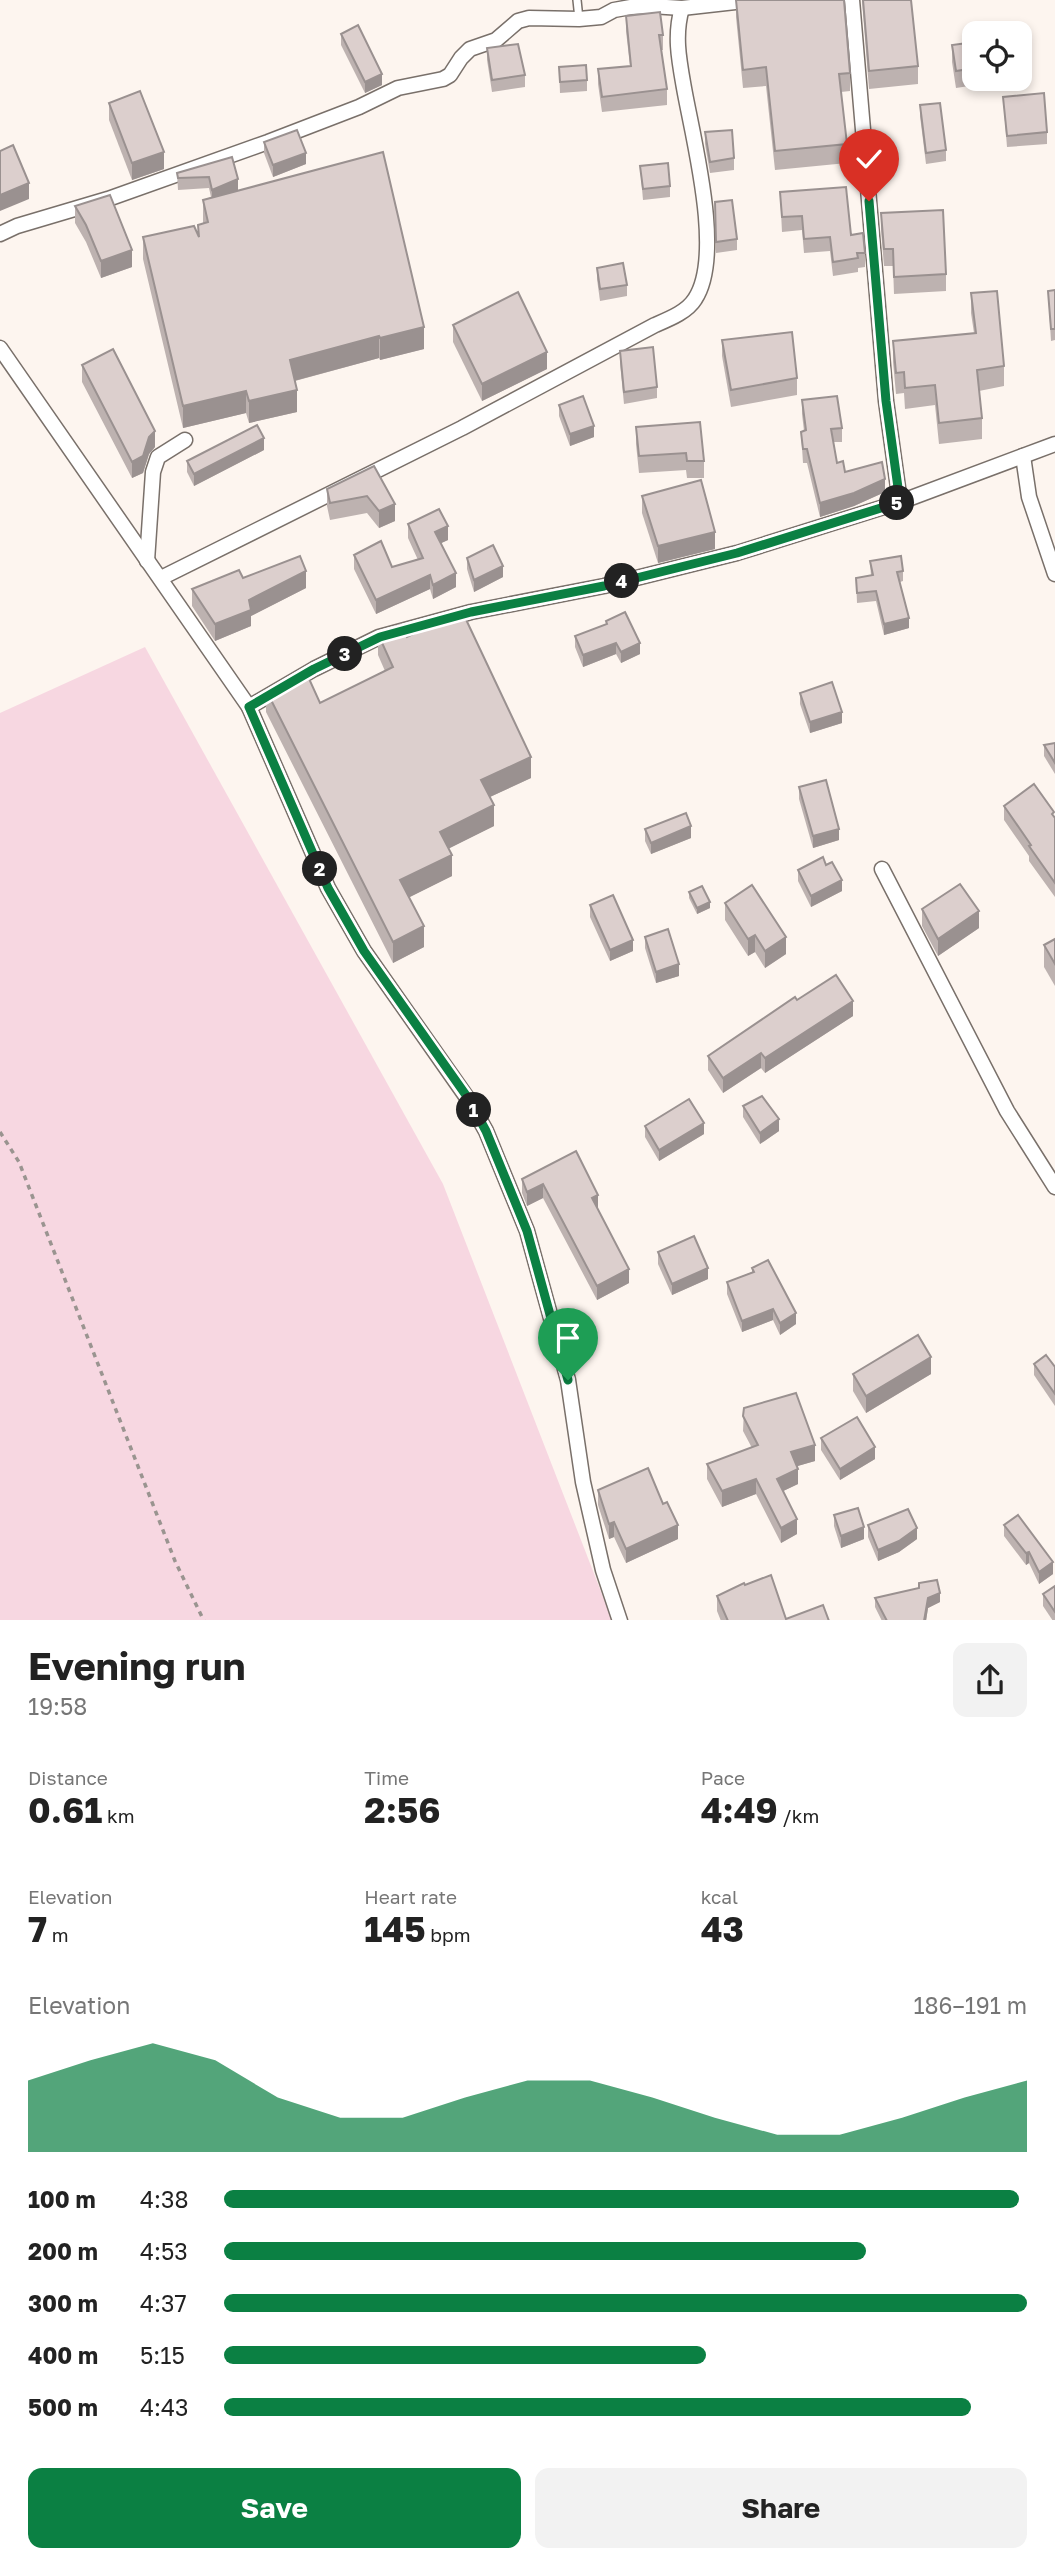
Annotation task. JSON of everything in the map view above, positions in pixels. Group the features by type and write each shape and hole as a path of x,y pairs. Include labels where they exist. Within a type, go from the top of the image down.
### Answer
{"street":[{"path":"0,234 17,226 89,206 268,142 359,107 398,88 443,79 450,75 470,49 496,40 518,22 529,18 579,19 601,17 614,10 631,7 682,8 736,0 772,0"},
{"path":"852,0 886,401 900,502"},
{"path":"161,578 498,409 678,315 695,300 705,277 709,248 677,48 678,22 682,8"},
{"path":"0,348 249,707 328,888 364,951 468,1098 486,1131 527,1231 564,1366 583,1482 603,1570 621,1620"},
{"path":"147,561 158,457 185,440"},
{"path":"249,707 314,669 380,637 471,612 604,586 737,553 900,502 1055,444"},
{"path":"1023,456 1029,497 1055,575"},
{"path":"882,869 1007,1111 1055,1187"}],"lane":[{"path":"577,0 579,19"}],"path":[{"path":"0,1132 19,1162 175,1561 204,1620"}],"shaded area":[{"path":"145,647 443,1184 612,1620 0,1620 0,713"}],"building":[{"path":"736,0 844,0 850,73 839,74 847,144 775,151 766,67 743,70"},
{"path":"863,0 911,0 918,66 869,71"},
{"path":"660,12 663,35 659,35 667,89 602,97 598,69 631,66 626,16"},
{"path":"358,25 382,74 365,82 341,34"},
{"path":"518,44 525,75 492,80 487,48"},
{"path":"962,44 962,70 956,71 952,45"},
{"path":"586,65 587,80 560,82 559,67"},
{"path":"140,91 164,152 132,163 109,103"},
{"path":"1044,93 1047,132 1007,136 1003,97"},
{"path":"940,103 946,150 926,153 920,105"},
{"path":"297,130 306,153 273,165 264,142"},
{"path":"732,130 734,158 710,162 705,132"},
{"path":"13,145 29,183 0,195 0,151"},
{"path":"383,152 424,327 290,360 297,390 249,401 246,391 183,406 143,237 194,226 199,237 198,225 208,222 203,200"},
{"path":"232,157 238,179 212,190 209,177 178,178 177,173"},
{"path":"668,163 670,186 643,189 640,166"},
{"path":"846,187 851,235 863,233 865,253 857,253 858,258 833,262 830,237 804,239 802,216 782,217 780,192"},
{"path":"110,195 132,250 101,261 75,206"},
{"path":"732,200 737,239 716,242 715,202"},
{"path":"943,210 946,274 894,277 893,249 884,249 881,213"},
{"path":"623,263 627,285 600,289 597,268"},
{"path":"1055,290 1055,329 1051,329 1048,291"},
{"path":"997,291 1004,366 977,370 982,418 939,423 935,385 905,388 904,372 896,373 893,341 976,333 971,293"},
{"path":"518,292 547,352 482,384 453,325"},
{"path":"792,332 797,378 731,390 722,340"},
{"path":"653,347 657,387 624,392 620,351"},
{"path":"113,349 155,431 149,437 143,456 132,462 82,365"},
{"path":"583,396 594,426 570,434 559,405"},
{"path":"837,396 842,428 831,429 837,463 843,461 845,472 882,462 885,479 854,493 820,503 807,449 803,449 801,432 806,430 802,400"},
{"path":"700,422 704,461 687,461 686,453 639,456 636,427"},
{"path":"257,425 264,438 194,474 187,461"},
{"path":"374,466 395,504 379,511 367,496 330,503 327,489"},
{"path":"701,480 715,532 658,546 642,496"},
{"path":"439,509 448,526 435,532 456,573 433,585 430,575 376,600 354,555 381,541 392,567 423,558 408,524"},
{"path":"493,545 503,566 474,580 467,558"},
{"path":"300,556 306,571 249,600 251,610 215,624 192,589 239,570 243,578"},
{"path":"901,556 903,571 897,572 909,618 884,624 876,591 857,593 856,578 873,575 870,561"},
{"path":"462,611 531,757 481,780 494,805 440,832 452,855 400,880 424,926 393,942 266,690 306,672 320,703 393,667 378,634 401,624 407,637"},
{"path":"625,612 640,643 621,652 616,643 583,655 575,636 607,624 606,621"},
{"path":"832,682 842,712 810,722 800,693"},
{"path":"1055,743 1055,763 1044,745"},
{"path":"826,780 839,829 813,836 799,787"},
{"path":"1034,784 1054,812 1055,883 1004,806"},
{"path":"686,813 691,826 651,843 645,829"},
{"path":"823,857 826,865 832,862 842,880 811,896 798,870"},
{"path":"960,884 979,911 938,939 922,909"},
{"path":"752,885 786,937 765,951 755,935 748,939 725,903"},
{"path":"702,886 710,902 697,908 689,892"},
{"path":"613,895 633,940 610,950 590,905"},
{"path":"668,929 679,964 656,972 645,937"},
{"path":"1055,939 1055,964 1044,945"},
{"path":"836,975 853,1001 765,1058 761,1053 723,1078 708,1056 795,997 797,1000"},
{"path":"762,1096 779,1119 760,1133 743,1106"},
{"path":"689,1099 704,1123 659,1150 645,1126"},
{"path":"576,1151 598,1195 592,1198 629,1269 597,1286 543,1184 527,1192 522,1179"},
{"path":"694,1236 708,1268 672,1284 658,1252"},
{"path":"768,1260 796,1313 780,1323 773,1309 742,1321 727,1282 754,1272 752,1268"},
{"path":"918,1335 931,1357 866,1396 853,1374"},
{"path":"1046,1355 1055,1367 1055,1394 1034,1364"},
{"path":"796,1393 815,1445 791,1452 798,1469 777,1479 797,1519 781,1528 756,1479 722,1491 707,1464 758,1445 743,1416 744,1408"},
{"path":"857,1417 875,1447 840,1469 821,1438"},
{"path":"648,1468 663,1504 667,1502 678,1525 626,1549 614,1522 609,1524 598,1490"},
{"path":"858,1508 864,1527 841,1536 834,1515"},
{"path":"908,1509 917,1528 899,1541 878,1550 868,1525"},
{"path":"1018,1515 1053,1562 1039,1572 1029,1552 1026,1553 1004,1525"},
{"path":"771,1575 786,1619 823,1605 829,1620 728,1620 717,1596 744,1583 745,1585"},
{"path":"937,1580 940,1593 928,1598 924,1620 886,1620 875,1598 919,1588 919,1583"},
{"path":"1055,1586 1055,1612 1043,1594"}],"route":[{"path":"568,1380 527,1231 486,1131 468,1098 364,951 328,888 249,707 314,669 380,637 471,612 604,586 737,553 900,502 886,401 869,201"}]}
